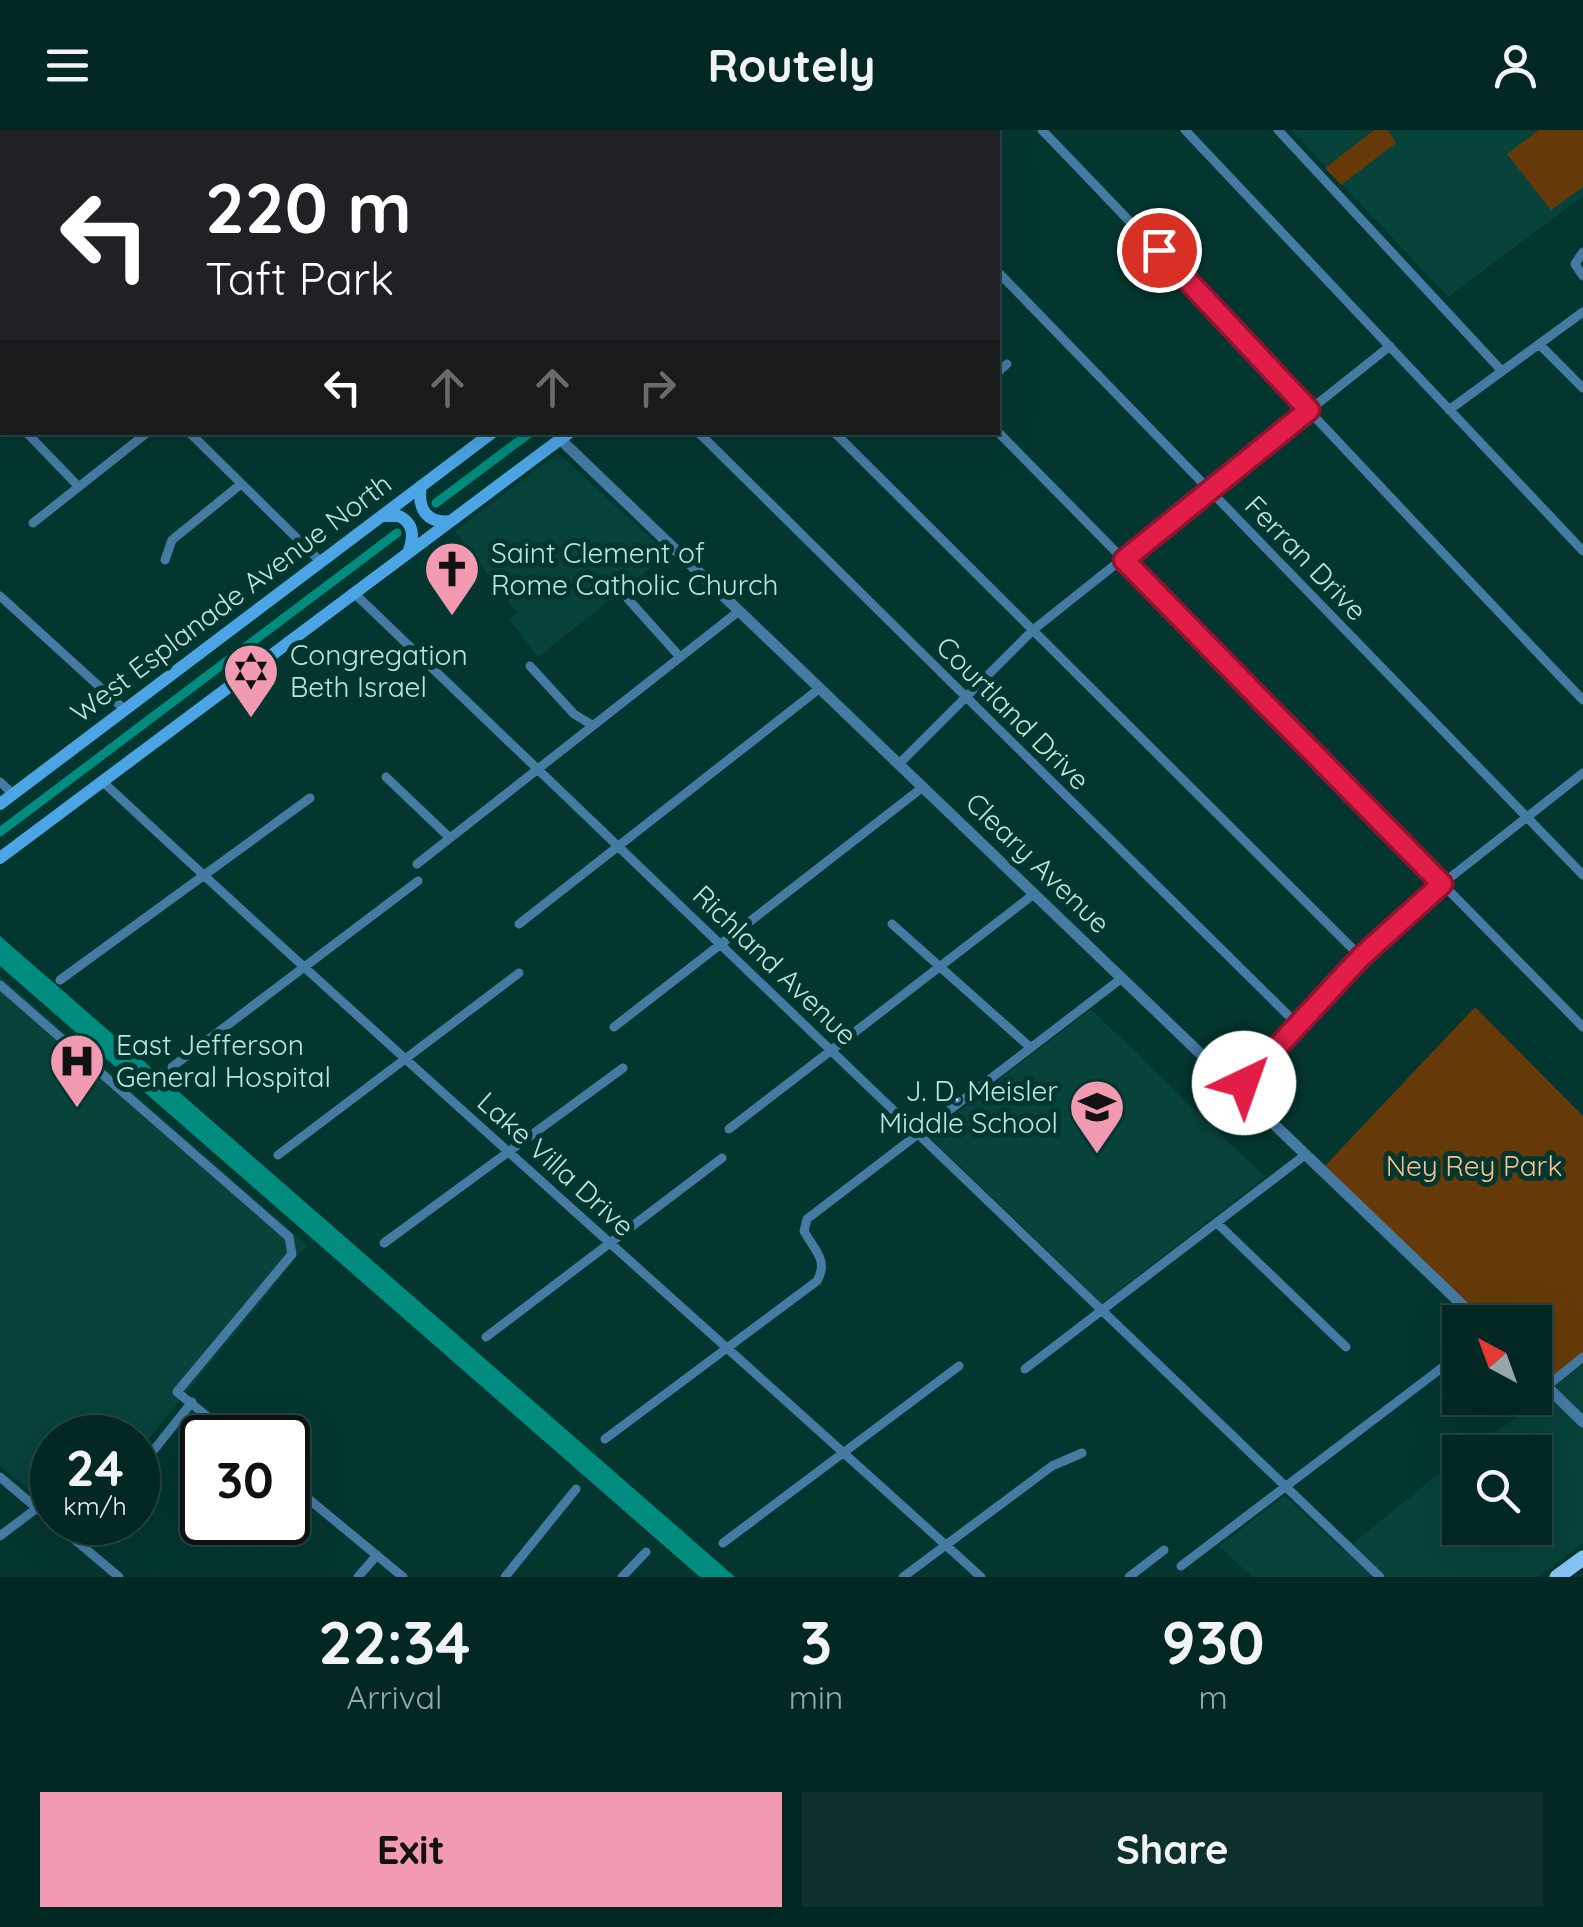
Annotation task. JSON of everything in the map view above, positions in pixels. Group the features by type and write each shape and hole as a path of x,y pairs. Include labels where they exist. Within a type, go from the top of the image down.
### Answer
{"main road":[{"name":"West Esplanade Avenue North","path":"0,804 489,435"},
{"path":"0,858 565,436"},
{"path":"422,486 419,498 424,513 432,520 452,520"},
{"path":"379,517 399,516 411,527 407,555"},
{"path":"1557,1577 1583,1558"}],"street":[{"path":"1042,130 1583,700"},
{"path":"1185,130 1583,551"},
{"path":"1278,130 1502,370"},
{"path":"1583,252 1575,264 1583,276"},
{"name":"Ferran Drive","path":"1000,274 1583,875"},
{"path":"1450,410 1583,312"},
{"path":"1539,344 1582,385"},
{"path":"899,764 1033,630 1390,346"},
{"path":"1000,370 1007,364"},
{"path":"1000,434 1583,1027"},
{"path":"29,435 79,486"},
{"path":"32,523 144,435"},
{"path":"192,435 321,562"},
{"name":"Courtland Drive","path":"701,435 1297,1024"},
{"path":"837,435 1361,957"},
{"name":"Cleary Avenue","path":"565,436 740,611 1462,1305"},
{"path":"166,560 172,540 241,484"},
{"name":"Richland Avenue","path":"356,594 1380,1577"},
{"path":"0,596 124,709"},
{"path":"628,599 680,657"},
{"path":"417,864 740,611"},
{"path":"530,666 574,714 592,725"},
{"path":"519,924 820,688"},
{"path":"1238,1090 1361,957 1442,884 1583,773"},
{"path":"386,777 450,838"},
{"path":"0,782 14,794"},
{"name":"Lake Villa Drive","path":"103,782 507,1153 611,1242 981,1577"},
{"path":"614,1027 923,787"},
{"path":"60,980 310,798"},
{"path":"172,1066 418,881"},
{"path":"729,1129 1034,894"},
{"path":"892,924 1031,1048"},
{"path":"278,1156 518,973"},
{"path":"604,1440 816,1282 822,1273 821,1255 807,1238 804,1227 811,1216 1122,978"},
{"path":"0,985 290,1237 292,1254 177,1392 207,1415"},
{"path":"384,1243 623,1068"},
{"path":"1025,1368 1305,1155"},
{"path":"486,1337 722,1158"},
{"path":"1217,1223 1346,1347"},
{"path":"1552,1381 1583,1356"},
{"path":"723,1543 959,1366"},
{"path":"1181,1566 1442,1368"},
{"path":"1552,1392 1583,1422"},
{"path":"160,1442 192,1402"},
{"path":"903,1577 1052,1466 1082,1453"},
{"path":"0,1477 30,1502"},
{"path":"505,1577 576,1489"},
{"path":"310,1500 403,1577"},
{"path":"0,1536 30,1513"},
{"path":"81,1545 119,1577"},
{"path":"1129,1577 1164,1550"},
{"path":"622,1577 646,1552"},
{"path":"358,1577 376,1554"}],"shaded area":[{"path":"1291,130 1583,130 1583,196 1448,297"},
{"path":"558,453 668,554 538,657 509,620 517,613 455,531"},
{"path":"0,936 735,1577 700,1577 0,966"},
{"name":"East Jefferson General Hospital","path":"0,976 307,1245 160,1425 160,1415 30,1415 30,1491 0,1466"},
{"name":"J. D. Meisler Middle School","path":"1091,1009 1265,1177 1102,1303 928,1135"},
{"path":"1583,1355 1583,1543 1538,1577 1252,1577 1219,1546 1285,1496 1344,1551 1442,1471 1442,1545 1552,1545 1552,1435 1491,1435 1520,1415 1552,1415 1552,1382"}],"green space":[{"path":"1374,130 1388,130 1396,143 1341,185 1325,168"},
{"path":"1539,130 1583,130 1583,187 1551,210 1507,154"},
{"name":"Ney Rey Park","path":"1475,1007 1583,1116 1583,1355 1552,1382 1552,1305 1462,1305 1321,1170"}],"waterway":[{"path":"436,503 527,435"},
{"path":"0,832 397,533"}],"place":[{"name":"Saint Clement of Rome Catholic Church","path":"452,618"},
{"name":"Congregation Beth Israel","path":"251,720"},
{"name":"East Jefferson General Hospital","path":"77,1110"},
{"name":"J. D. Meisler Middle School","path":"1097,1156"}],"route":[{"path":"1159,250 1309,410 1124,560 1442,884 1361,957 1244,1083"}]}
